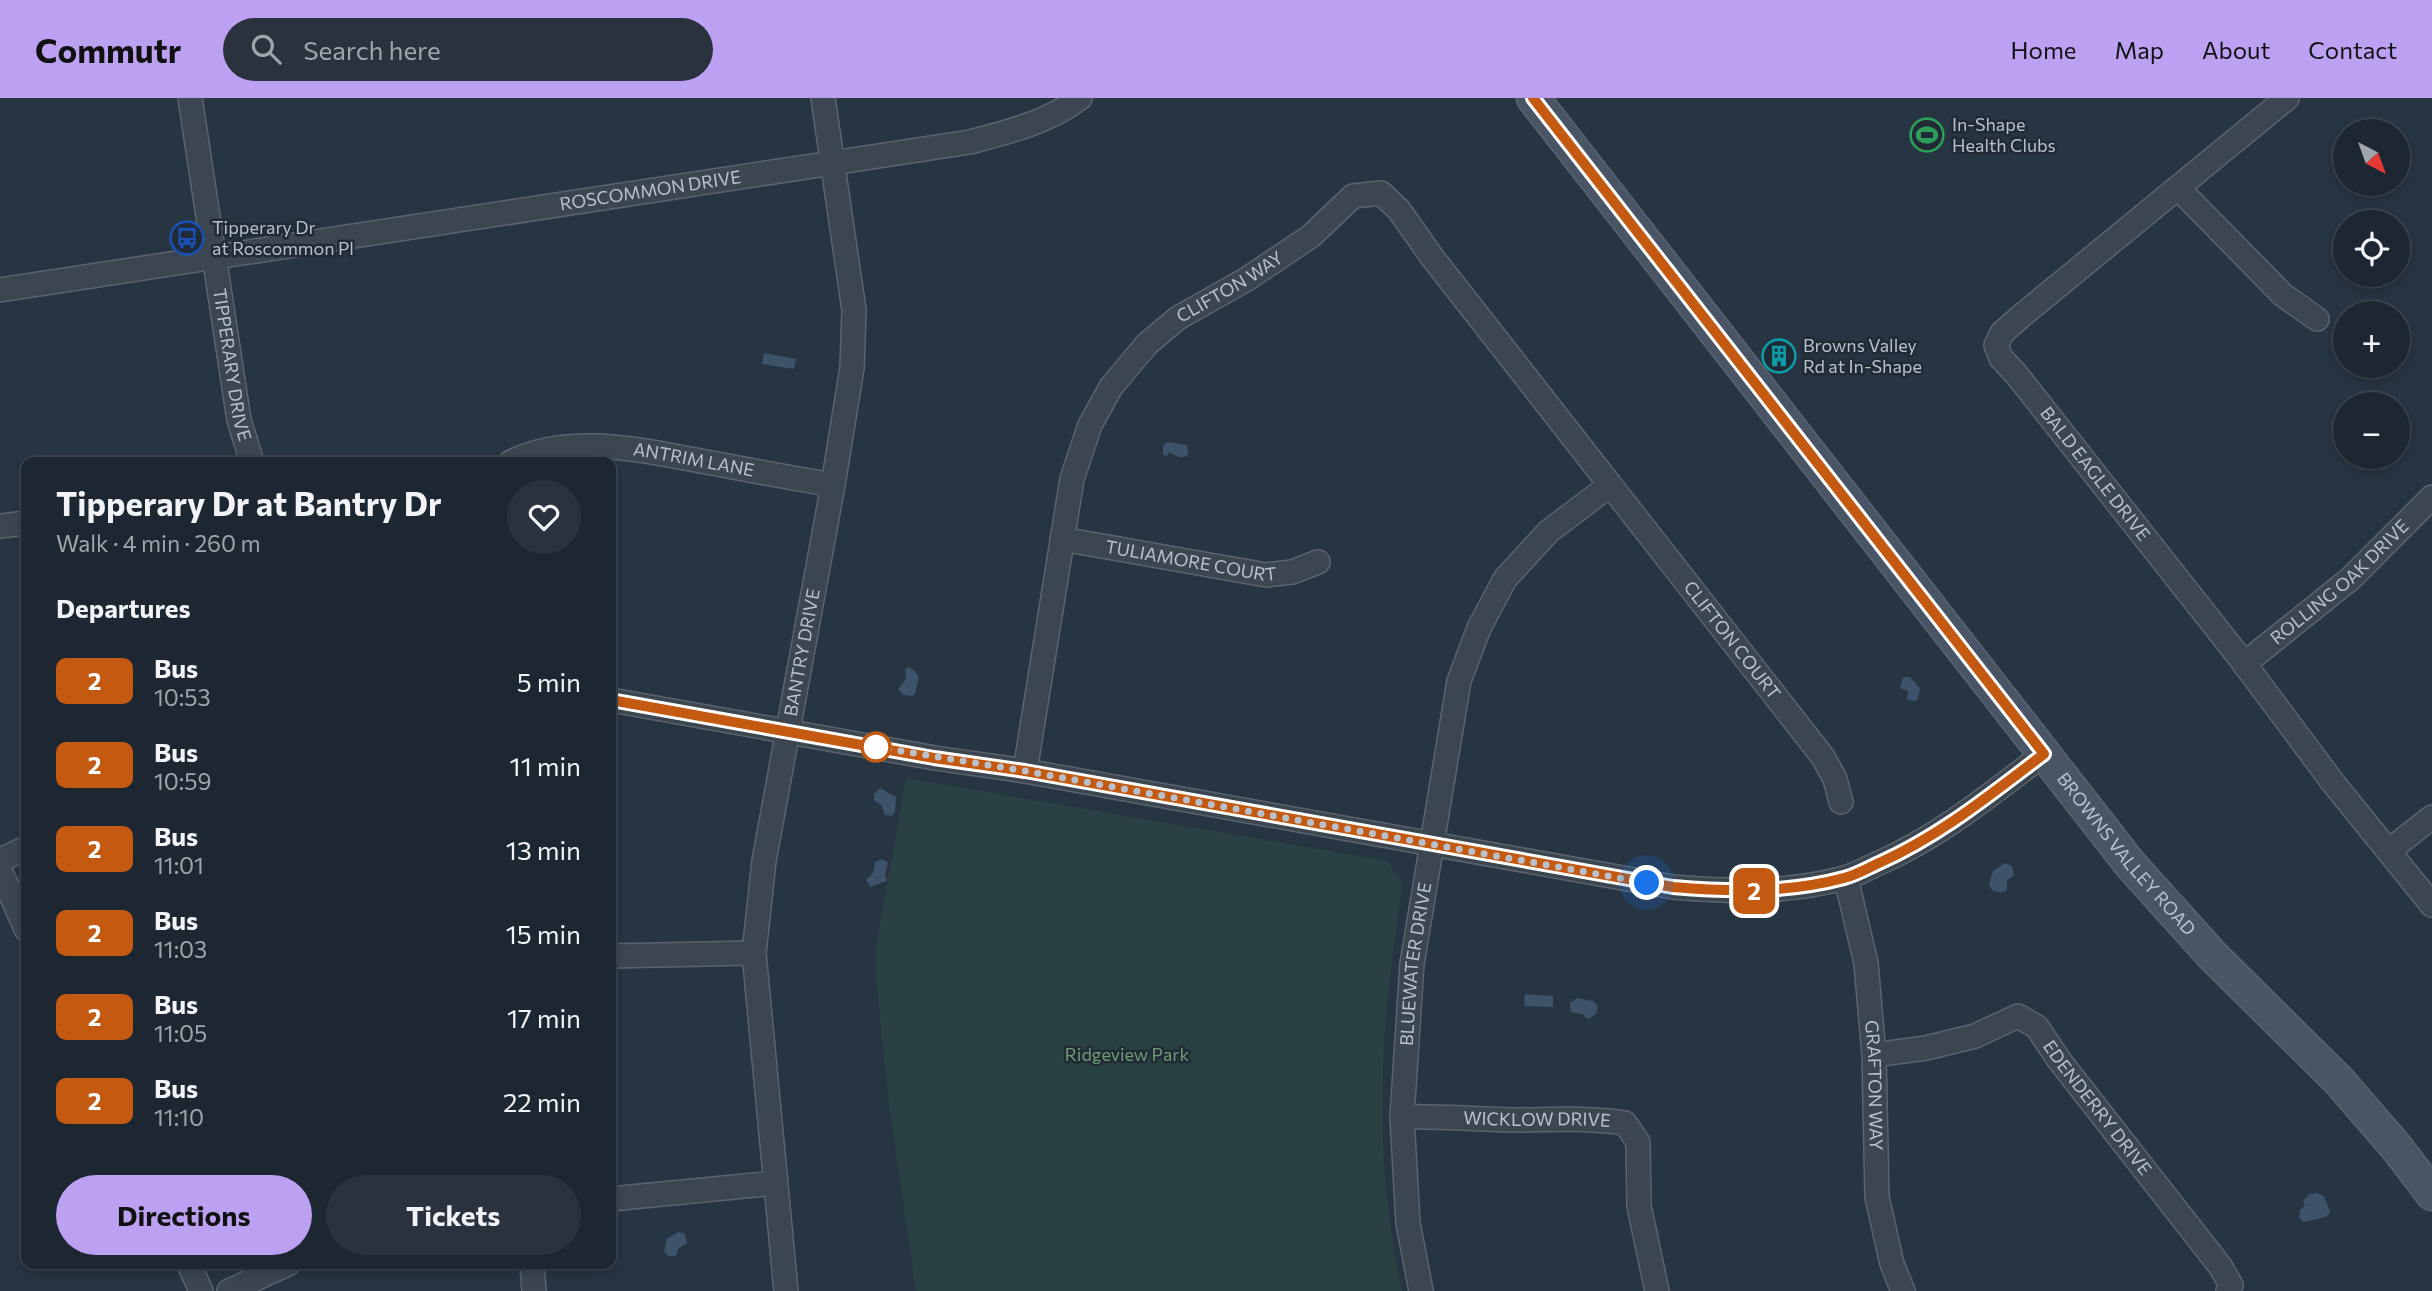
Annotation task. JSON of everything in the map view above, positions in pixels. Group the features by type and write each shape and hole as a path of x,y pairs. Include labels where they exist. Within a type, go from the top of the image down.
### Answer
{"main road":[{"name":"BROWNS VALLEY ROAD","path":"1533,98 2044,754 2170,911 2340,1082 2397,1148 2432,1194"}],"street":[{"name":"TIPPERARY DRIVE","path":"190,98 239,420 250,457"},
{"name":"BANTRY DRIVE","path":"786,1291 754,953 764,861 852,368 853,310 823,98"},
{"name":"ROSCOMMON DRIVE","path":"0,290 970,142 1021,128 1080,98"},
{"name":"BALD EAGLE DRIVE","path":"2287,98 2020,317 2002,333 1996,345 2001,358 2245,664 2334,784 2432,905"},
{"path":"2179,189 2283,295 2317,319"},
{"name":"CLIFTON WAY","path":"1025,771 1072,479 1090,425 1111,387 1147,344 1178,318 1247,279 1311,236 1353,196 1381,193 1399,210 1432,257 1610,485"},
{"name":"ANTRIM LANE","path":"521,457 579,446 640,450 833,485"},
{"name":"CLIFTON COURT","path":"1610,485 1822,757 1835,779 1841,802"},
{"name":"BLUEWATER DRIVE","path":"1421,1291 1408,1223 1402,1117 1412,964 1459,681 1479,628 1505,579 1548,532 1610,485"},
{"name":"ROLLING OAK DRIVE","path":"2245,664 2350,579 2432,497"},
{"path":"0,526 21,524"},
{"name":"TULIAMORE COURT","path":"1062,539 1266,575 1292,572 1318,562"},
{"path":"616,701 1673,887 1697,889 1756,891 1846,878 1931,836 2044,754"},
{"path":"2389,850 2432,817"},
{"path":"0,860 21,850"},
{"path":"0,870 21,918"},
{"name":"GRAFTON WAY","path":"1846,878 1866,963 1874,1055 1877,1197 1892,1264 1903,1291"},
{"path":"616,956 754,953"},
{"name":"EDENDERRY DRIVE","path":"1874,1055 1926,1048 1975,1036 2018,1016 2037,1027 2059,1060 2220,1266 2231,1285 2228,1291"},
{"name":"WICKLOW DRIVE","path":"1402,1117 1600,1119 1625,1123 1638,1142 1639,1206 1657,1291"},
{"path":"616,1198 775,1182"},
{"path":"191,1269 201,1291"},
{"path":"229,1291 277,1269"},
{"path":"532,1269 534,1291"}],"green space":[{"name":"Ridgeview Park","path":"906,778 1388,861 1403,884 1389,986 1383,1088 1386,1190 1402,1291 916,1291 890,1113 876,980 876,947"}],"water":[{"path":"764,353 796,359 794,369 762,364"},
{"path":"1167,442 1187,445 1188,455 1180,457 1169,452 1167,456 1163,455 1163,446"},
{"path":"909,667 919,677 913,696 903,695 898,689 906,679 905,669"},
{"path":"1903,677 1910,677 1920,688 1915,701 1907,700 1908,691 1900,688"},
{"path":"880,788 896,797 895,812 892,816 885,815 881,805 874,800 874,794"},
{"path":"882,859 888,862 885,875 887,881 870,887 866,880 873,873 875,862"},
{"path":"2005,863 2012,866 2014,875 2007,880 2007,890 2002,893 1992,890 1989,884 1993,871"},
{"path":"1525,994 1553,996 1553,1007 1524,1006"},
{"path":"1577,998 1593,1001 1598,1006 1596,1014 1588,1019 1582,1014 1571,1012 1570,1003"},
{"path":"2309,1194 2324,1196 2330,1212 2326,1217 2304,1222 2299,1217 2300,1210 2305,1205 2303,1201"},
{"path":"678,1232 685,1234 687,1243 678,1249 676,1256 668,1256 664,1251 667,1239"}],"bus line":[{"name":"2","path":"616,701 1673,887 1756,891 1846,878 1892,858 1931,836 2044,754 1533,98"}],"place":[{"name":"In-Shape Health Clubs","path":"1927,135"},
{"name":"Tipperary Dr at Roscommon Pl","path":"187,238"},
{"name":"Browns Valley Rd at In-Shape","path":"1779,356"}],"route":[{"path":"876,747 1025,771 1647,883"}]}
